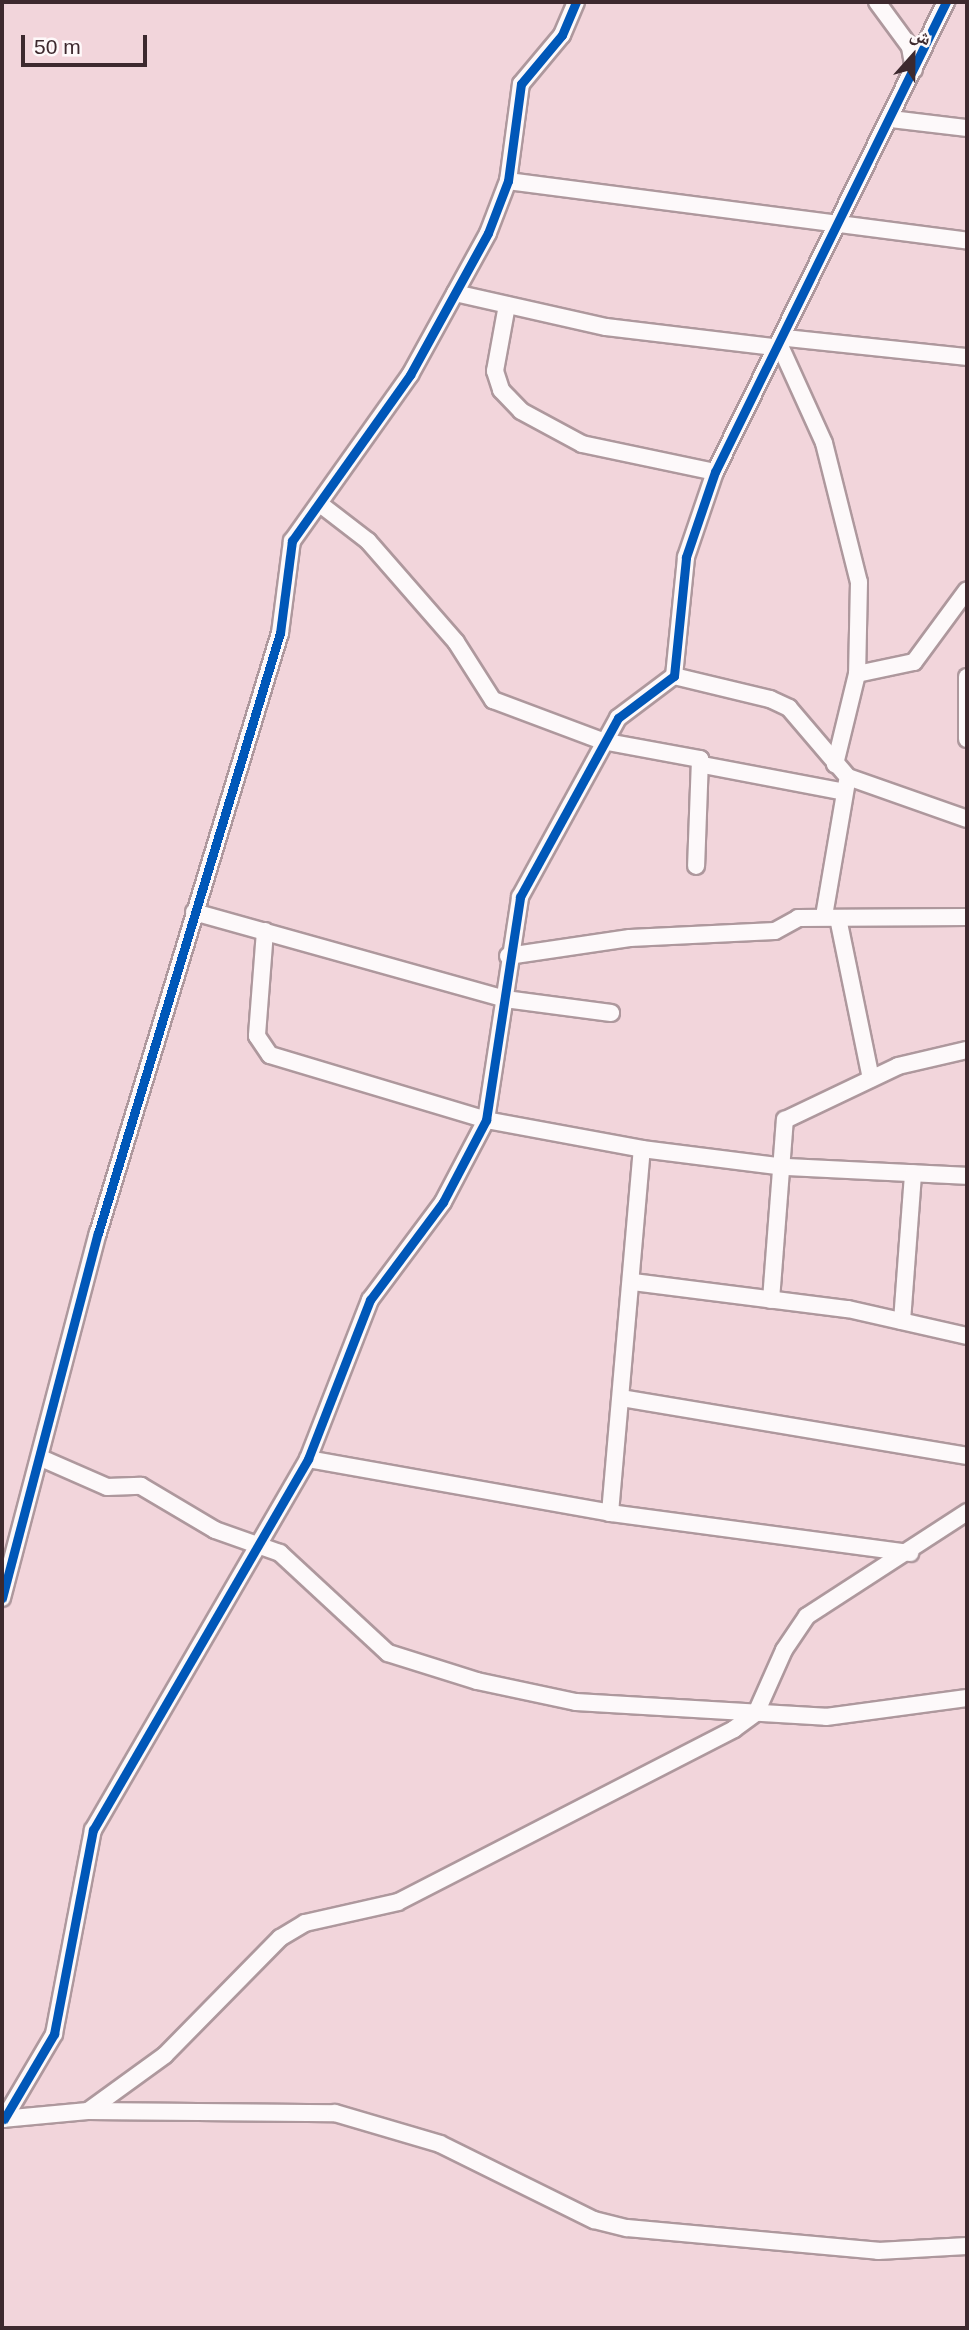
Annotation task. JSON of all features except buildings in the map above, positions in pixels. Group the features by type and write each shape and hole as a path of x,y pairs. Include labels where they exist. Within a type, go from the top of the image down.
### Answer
{"street":[{"path":"2,1598 41,1458 98,1233 279,633 292,541 410,375 455,293 508,181 521,84 562,35 576,2"},
{"path":"877,2 910,47 914,71"},
{"path":"3,2119 54,2034 93,1830 254,1546 308,1459 370,1300 443,1202 486,1120 505,999 508,956 520,897 602,741 618,718 674,676 686,557 715,472 783,343 946,2"},
{"path":"891,119 967,127"},
{"path":"508,181 838,228 967,241"},
{"path":"455,293 606,327 967,357"},
{"path":"507,305 495,371 501,390 521,411 582,444 715,472"},
{"path":"783,343 824,443 859,582 857,674 835,764"},
{"path":"320,505 368,541 456,642 494,700 602,741 695,754 703,765 696,866"},
{"path":"857,674 914,662 967,590"},
{"path":"674,676 789,708 835,764 846,784 831,917 871,1079"},
{"path":"967,677 967,739"},
{"path":"703,765 846,784 967,819"},
{"path":"194,912 505,999 611,1013"},
{"path":"508,956 630,939 775,931 798,918 967,917"},
{"path":"265,932 260,1049 486,1120 642,1149 785,1167 967,1176"},
{"path":"771,1300 785,1167 783,1131 791,1114 927,1057 967,1050"},
{"path":"610,1513 633,1282 642,1149"},
{"path":"902,1321 913,1173"},
{"path":"633,1282 902,1321 967,1336"},
{"path":"621,1398 967,1456"},
{"path":"41,1458 107,1487 141,1486 254,1546 280,1553 325,1590 355,1628 418,1665 576,1702 756,1713 861,1714 967,1698"},
{"path":"308,1459 610,1513 910,1553"},
{"path":"88,2110 165,2055 280,1938 305,1923 398,1902 544,1830 756,1713 784,1650 807,1616 910,1553 967,1512"},
{"path":"3,2119 88,2110 335,2113 440,2144 594,2220 627,2228 877,2251 967,2246"}],"cycle path":[{"path":"2,1598 98,1233 280,633 292,541 410,375 488,233 508,181 521,84 562,35 576,2"},
{"path":"4,2119 54,2034 93,1830 308,1459 370,1300 443,1202 486,1120 520,897 618,718 674,676 686,557 715,472 946,2"}]}
